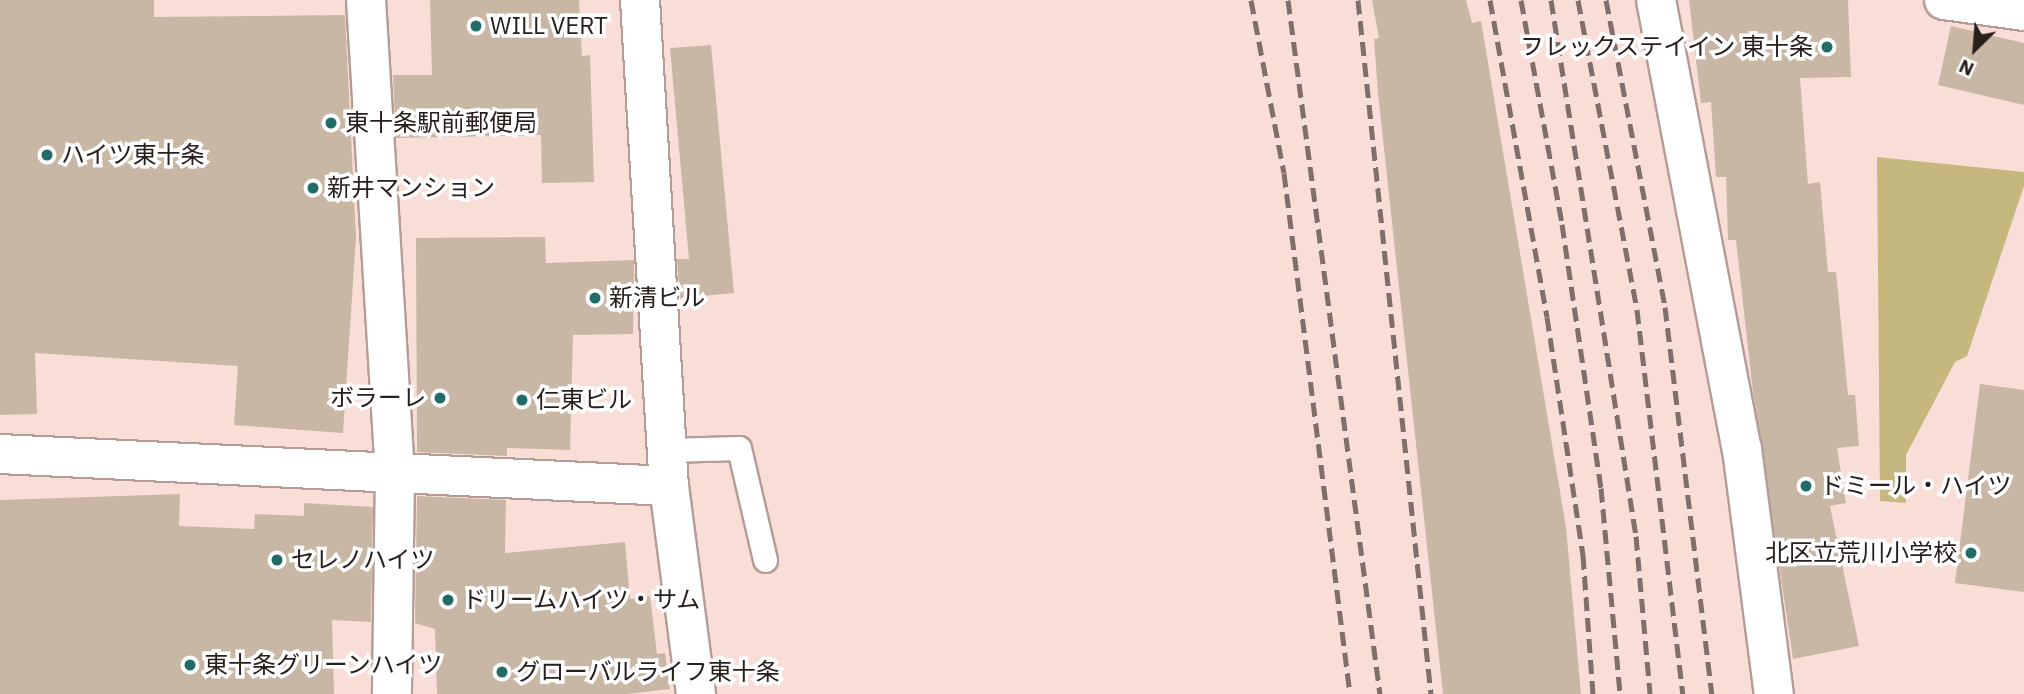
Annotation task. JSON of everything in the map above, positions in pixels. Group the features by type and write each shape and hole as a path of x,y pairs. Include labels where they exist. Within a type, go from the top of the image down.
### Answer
{"street":[{"path":"366,0 395,472 392,694"},
{"path":"640,0 668,468 696,694"},
{"path":"1656,0 1742,449 1773,694"},
{"path":"1944,0 2024,10"},
{"path":"0,454 395,472 668,468"}],"lane":[{"path":"668,468 739,448 765,560"}],"shaded area":[{"path":"1877,157 2024,172 2024,186 1967,356 1955,362 1906,455 1906,503 1880,501"}],"building":[{"path":"0,0 154,0 154,17 345,15 356,237 343,433 234,425 238,366 35,353 37,414 0,415"},
{"path":"430,0 579,0 582,56 590,55 594,182 542,183 541,135 396,138 393,75 432,75"},
{"path":"1372,0 1466,0 1472,23 1481,21 1566,527 1581,694 1443,694 1378,93 1374,39 1379,38"},
{"path":"1689,0 1848,0 1851,77 1800,78 1808,184 1820,182 1828,272 1836,272 1848,395 1855,395 1859,446 1837,448 1846,503 1830,506 1859,646 1793,659 1752,384 1736,240 1728,240 1726,177 1716,177 1711,102 1701,103"},
{"path":"1951,26 2024,43 2024,105 1938,85"},
{"path":"711,45 734,293 680,298 677,259 689,259 670,48"},
{"path":"545,237 546,263 634,260 633,334 573,335 570,450 507,448 507,456 417,452 416,238"},
{"path":"1980,384 2024,390 2024,592 1955,583"},
{"path":"180,494 179,526 254,529 255,514 304,516 304,503 373,507 371,622 332,620 334,694 0,694 0,500"},
{"path":"417,496 506,500 505,553 625,542 630,599 650,596 657,654 665,653 670,689 627,694 437,694 435,629 415,623"}],"railway":[{"path":"1251,0 1284,173 1350,694"},
{"path":"1288,0 1380,694"},
{"path":"1358,0 1431,694"},
{"path":"1490,0 1547,317 1583,555 1593,694"},
{"path":"1521,0 1562,224 1601,488 1620,694"},
{"path":"1551,0 1636,536 1650,694"},
{"path":"1578,0 1637,310 1683,694"},
{"path":"1606,0 1665,307 1712,694"}],"place":[{"name":"WILL VERT","path":"476,26"},
{"name":"フレックステイイン 東十条","path":"1827,47"},
{"name":"東十条駅前郵便局","path":"331,123"},
{"name":"ハイツ東十条","path":"47,155"},
{"name":"新井マンション","path":"313,188"},
{"name":"新清ビル","path":"595,298"},
{"name":"ボラーレ","path":"440,398"},
{"name":"仁東ビル","path":"522,400"},
{"name":"ドミール・ハイツ","path":"1806,486"},
{"name":"北区立荒川小学校","path":"1971,553"},
{"name":"セレノハイツ","path":"277,560"},
{"name":"ドリームハイツ・サム","path":"448,600"},
{"name":"東十条グリーンハイツ","path":"190,665"},
{"name":"グローバルライフ東十条","path":"502,672"}]}
